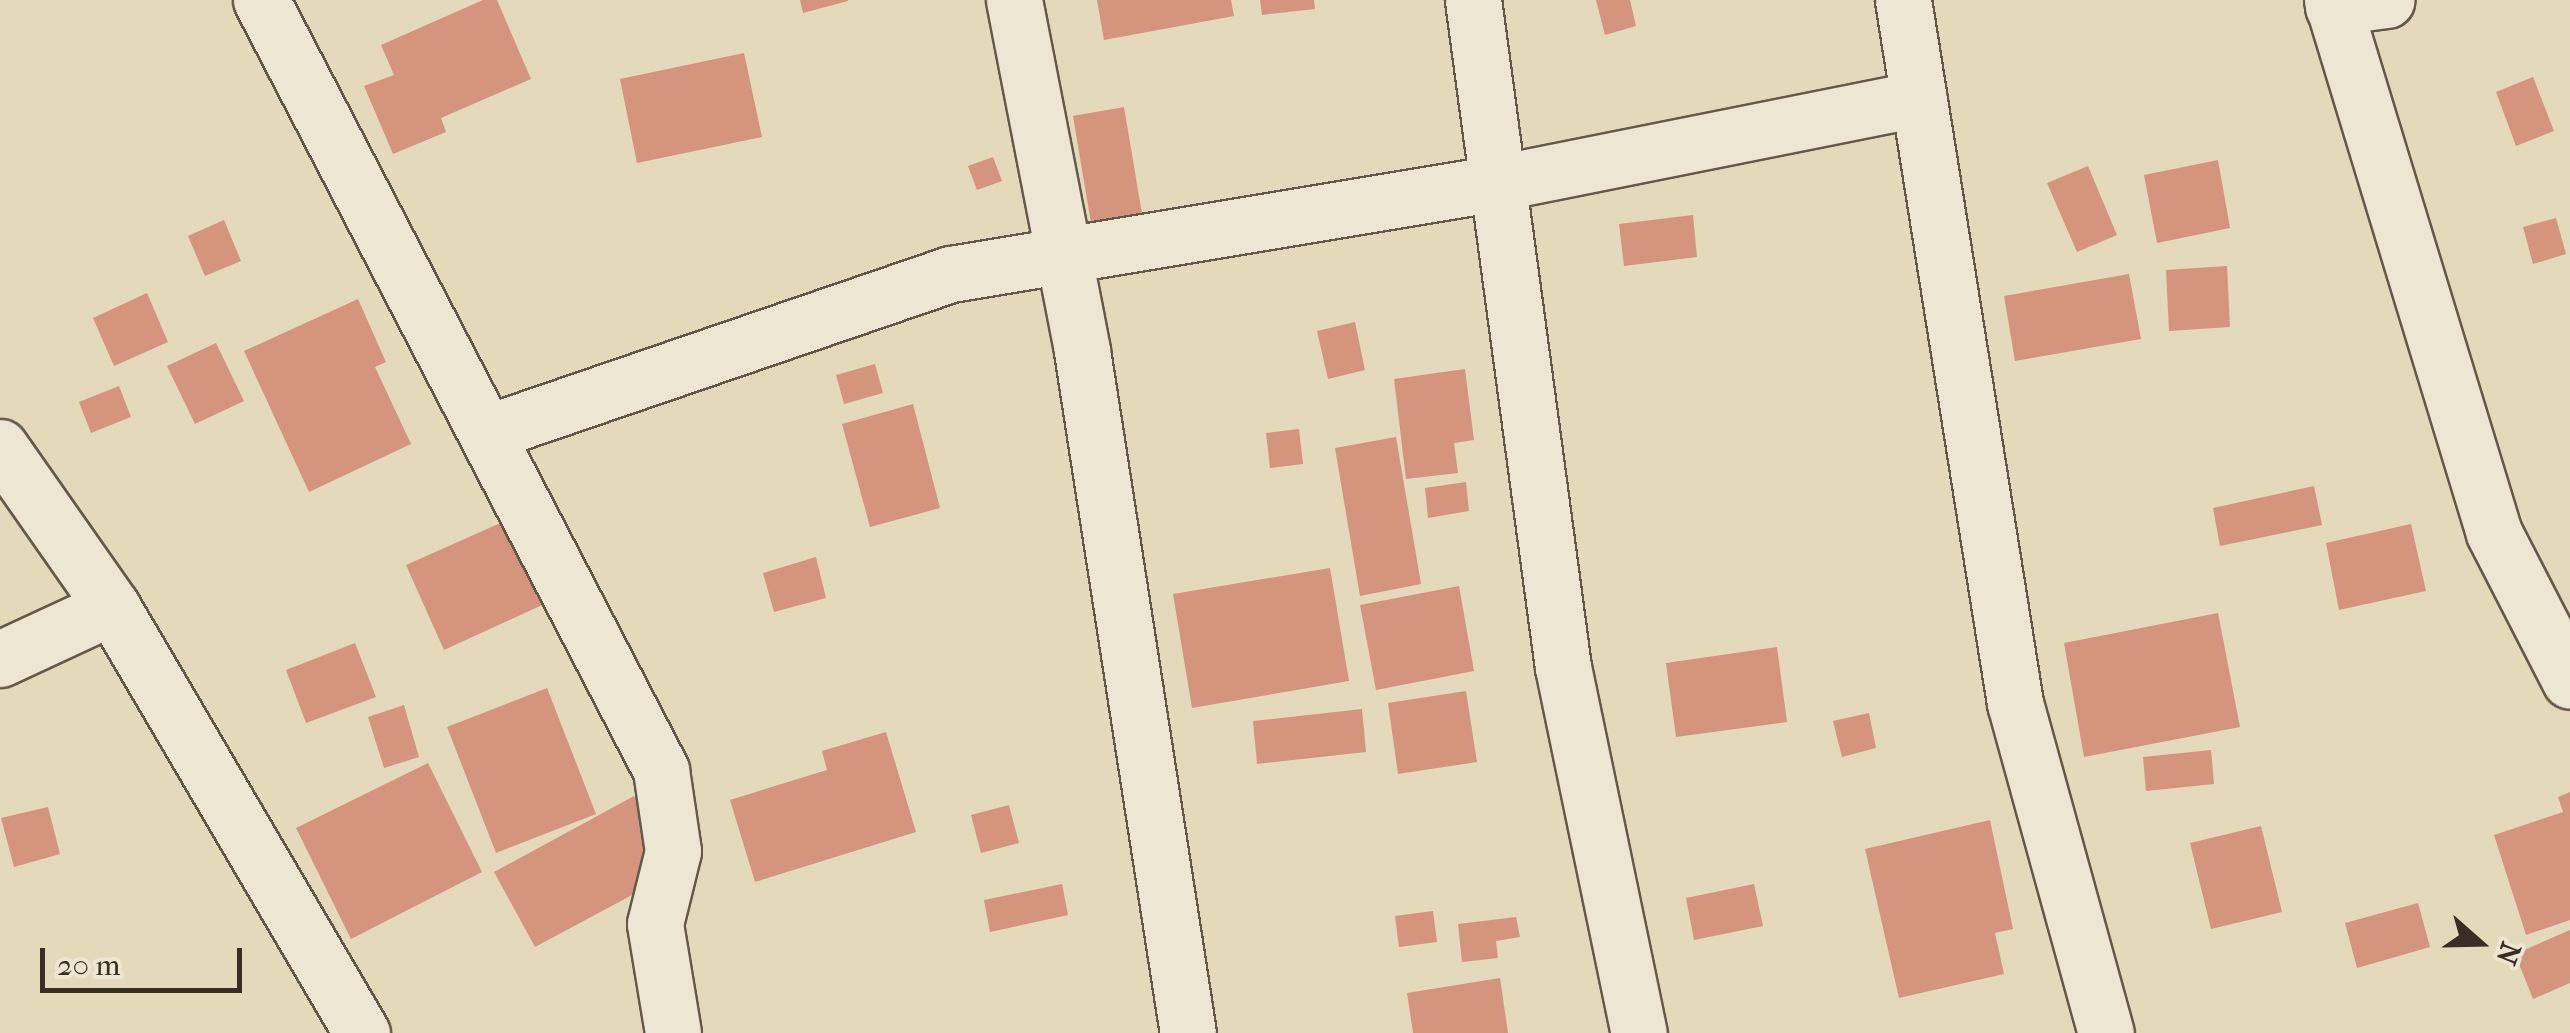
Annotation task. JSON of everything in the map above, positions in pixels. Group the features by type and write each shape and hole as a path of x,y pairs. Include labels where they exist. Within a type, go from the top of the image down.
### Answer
{"street":[{"path":"261,0 492,431 660,770 673,851 656,924 672,1033"},
{"path":"1014,0 1062,250 1188,1033"},
{"path":"1473,0 1564,667 1638,1033"},
{"path":"1903,0 2015,703 2106,1033"},
{"path":"2386,0 2332,4 2494,533 2570,681"},
{"path":"492,431 952,274 1062,250 1498,183 1918,99"},
{"path":"0,448 112,607 362,1033"},
{"path":"0,660 112,607"}],"building":[{"path":"483,0 497,0 531,79 441,118 446,132 393,154 364,86 394,75 381,45"},
{"path":"800,0 848,0 848,1 803,13"},
{"path":"1097,0 1231,0 1234,16 1104,40"},
{"path":"1260,0 1314,0 1315,9 1262,15"},
{"path":"1596,0 1630,0 1636,26 1605,35"},
{"path":"744,53 762,137 637,163 620,79"},
{"path":"2533,77 2554,131 2516,146 2496,92"},
{"path":"1124,107 1142,214 1091,223 1073,116"},
{"path":"993,157 1002,181 977,190 968,166"},
{"path":"2218,160 2230,228 2157,243 2144,175"},
{"path":"2088,166 2117,235 2077,252 2047,183"},
{"path":"1693,215 1697,257 1624,266 1619,224"},
{"path":"2556,218 2566,254 2533,264 2523,227"},
{"path":"224,220 241,261 205,276 188,236"},
{"path":"2227,266 2230,327 2169,331 2166,270"},
{"path":"2129,274 2141,339 2015,361 2004,296"},
{"path":"147,293 168,342 114,366 93,318"},
{"path":"358,299 386,362 375,367 411,444 309,492 244,351"},
{"path":"1355,322 1365,370 1328,379 1317,331"},
{"path":"216,343 244,401 195,424 167,366"},
{"path":"875,364 883,393 844,404 836,375"},
{"path":"1465,369 1474,440 1454,443 1458,473 1406,479 1394,379"},
{"path":"119,386 131,417 91,433 79,402"},
{"path":"913,404 940,508 870,527 842,424"},
{"path":"1299,429 1303,464 1270,468 1266,433"},
{"path":"1396,437 1421,584 1360,596 1335,448"},
{"path":"1466,482 1469,511 1428,518 1425,488"},
{"path":"2314,486 2322,525 2220,546 2213,508"},
{"path":"516,516 553,600 444,650 406,565"},
{"path":"2411,524 2426,591 2339,610 2326,543"},
{"path":"816,557 826,598 774,612 763,573"},
{"path":"1330,568 1349,681 1192,708 1173,594"},
{"path":"1459,586 1474,671 1376,690 1360,605"},
{"path":"2218,613 2240,727 2084,757 2064,643"},
{"path":"355,643 376,697 306,723 286,670"},
{"path":"1777,647 1787,722 1676,737 1666,663"},
{"path":"547,688 596,814 496,853 447,727"},
{"path":"1466,691 1477,762 1398,774 1388,703"},
{"path":"404,705 419,757 384,768 368,717"},
{"path":"1362,709 1366,752 1257,764 1253,721"},
{"path":"1869,713 1876,748 1842,757 1833,721"},
{"path":"886,732 916,832 755,882 730,800 827,770 822,751"},
{"path":"2211,750 2214,784 2146,791 2143,757"},
{"path":"428,763 482,872 351,939 296,828"},
{"path":"2570,792 2570,920 2526,935 2494,835 2563,812 2558,797"},
{"path":"634,796 675,872 535,947 494,872"},
{"path":"1009,805 1019,843 981,853 971,815"},
{"path":"48,807 60,854 14,867 1,818"},
{"path":"1990,820 2013,929 1995,933 2004,974 1899,998 1865,849"},
{"path":"2261,826 2282,912 2211,929 2190,843"},
{"path":"1062,884 1068,915 990,932 984,900"},
{"path":"1754,884 1763,926 1694,940 1686,898"},
{"path":"2418,903 2430,947 2357,968 2345,923"},
{"path":"1433,911 1437,942 1399,947 1395,916"},
{"path":"1516,917 1520,937 1496,941 1498,958 1462,962 1458,924"},
{"path":"2570,930 2570,983 2533,999 2515,954"},
{"path":"1500,978 1508,1033 1413,1033 1407,993"}]}
